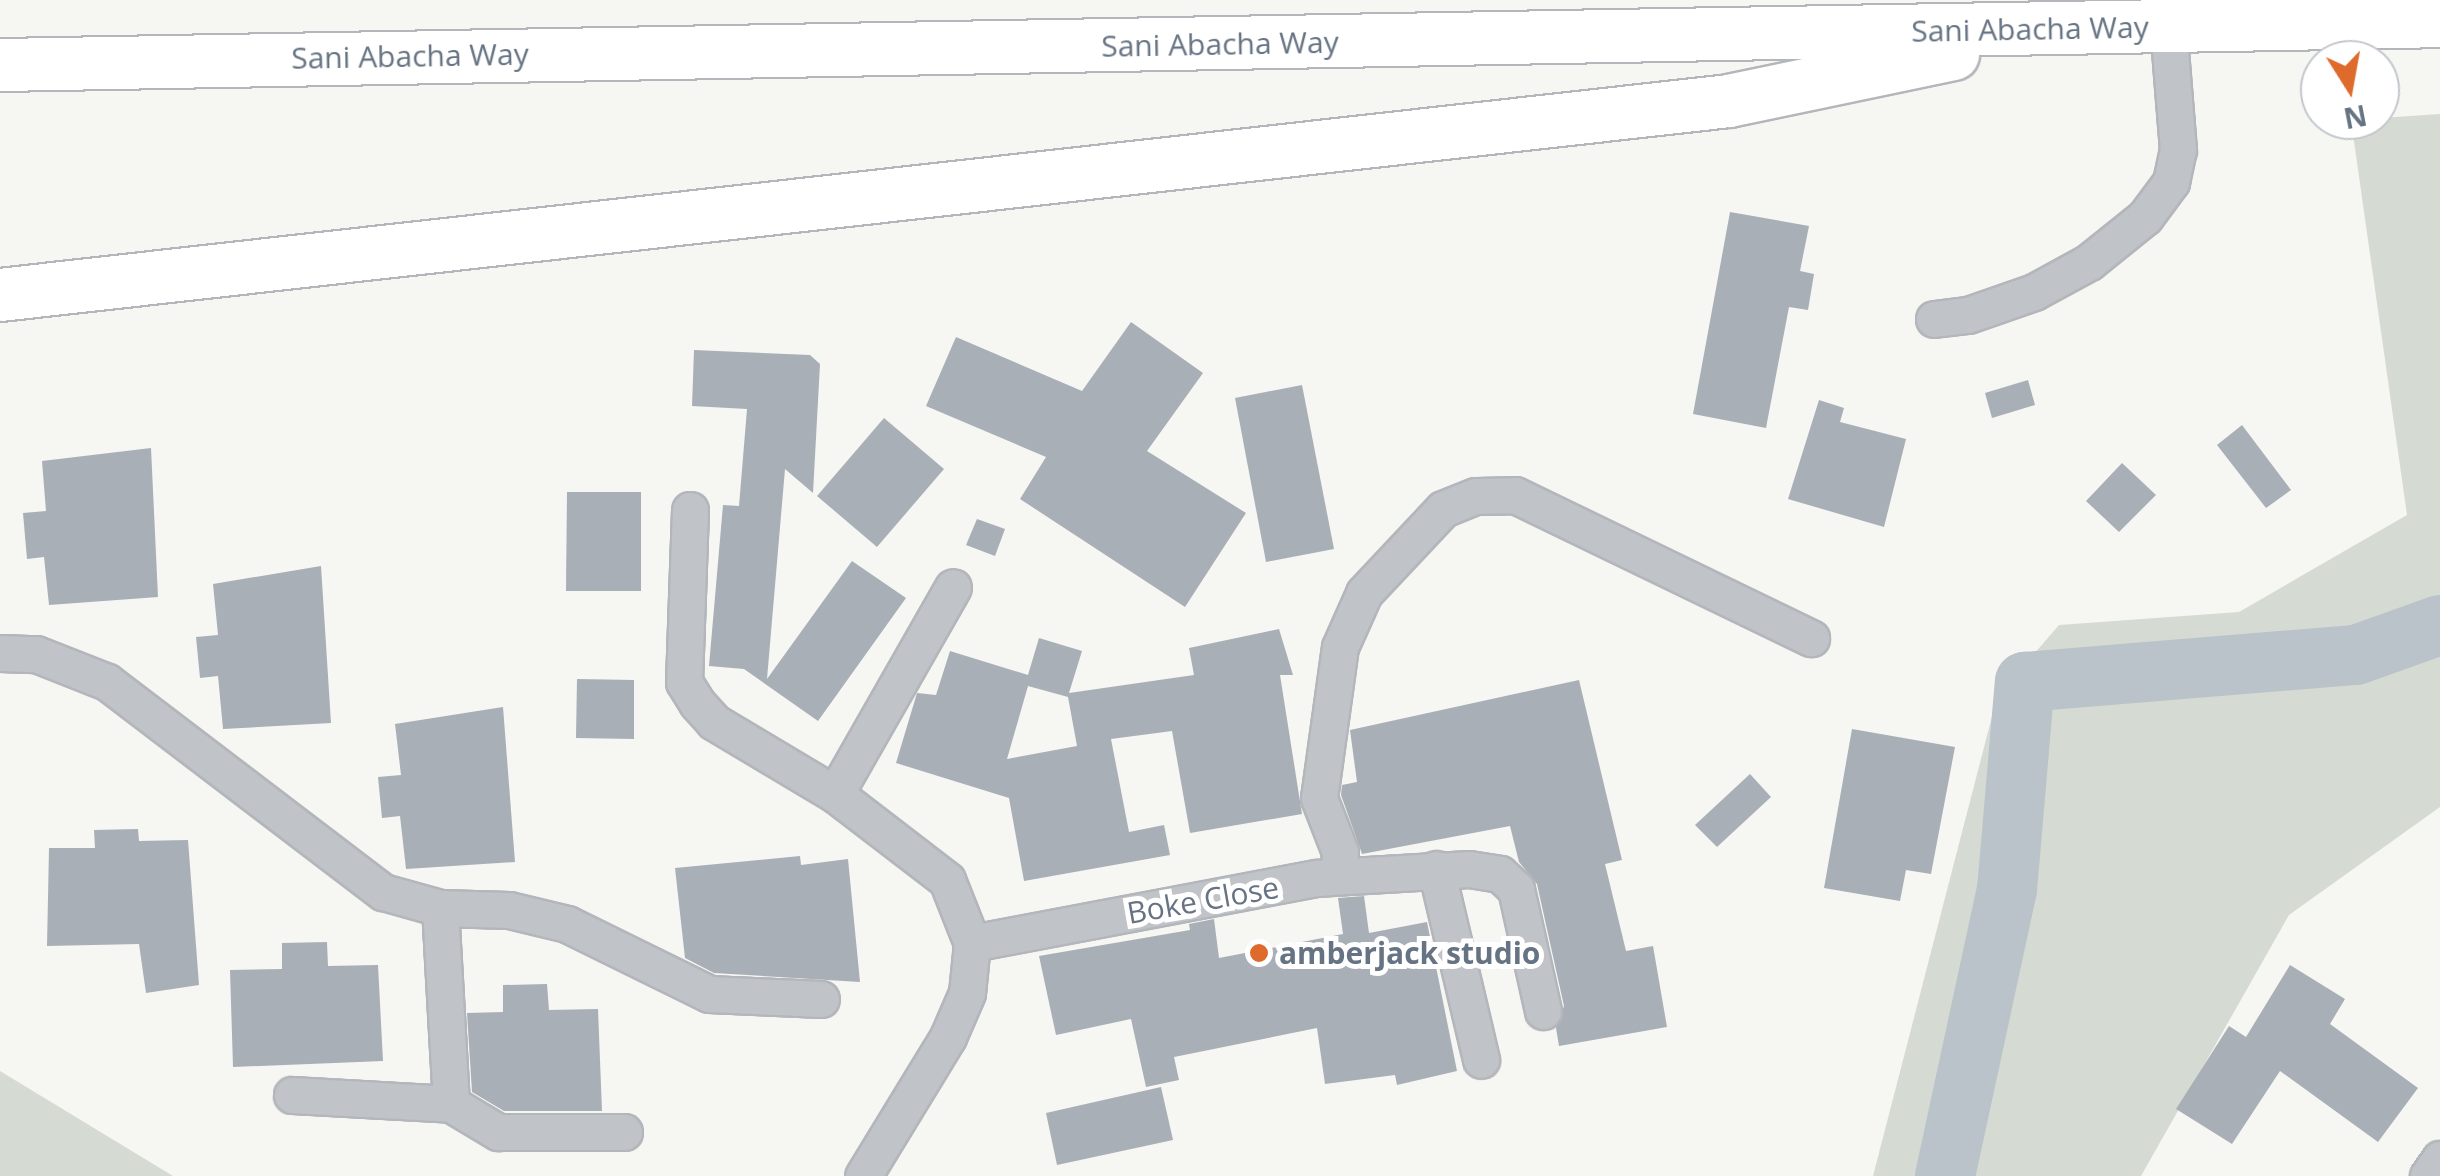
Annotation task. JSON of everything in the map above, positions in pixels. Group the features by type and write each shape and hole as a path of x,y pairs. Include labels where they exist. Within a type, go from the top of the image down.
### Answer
{"highway":[{"name":"Sani Abacha Way","path":"0,65 2440,21"},
{"path":"0,295 1729,102 2077,28"}],"street":[{"path":"1934,319 1968,315 2034,292 2088,262 2145,217 2171,182 2178,150 2168,26"},
{"path":"1339,876 1340,852 1319,798 1340,647 1364,593 1443,509 1476,496 1515,494 1810,638"},
{"path":"690,510 684,682 714,722 835,794 946,880 972,943 968,993 948,1037 863,1176"},
{"path":"835,794 953,586"},
{"path":"0,653 36,654 106,682 383,892 440,908 509,910 567,924 709,994 821,999"},
{"path":"1436,869 1482,1060"},
{"name":"Boke Close","path":"972,943 1339,876 1436,869 1500,874 1516,889 1542,1011"},
{"path":"440,908 451,1104"},
{"path":"292,1095 451,1104 498,1132 624,1132"},
{"path":"2428,1176 2440,1159"}],"shaded area":[{"path":"2440,114 2440,807 2289,915 2141,1176 1873,1176 1997,697 2059,625 2239,612 2407,515 2354,140 2400,140 2400,117"},
{"path":"0,1071 173,1176 0,1176"}],"building":[{"path":"1730,212 1809,226 1800,271 1814,274 1808,310 1789,307 1766,428 1693,414"},
{"path":"1131,322 1203,373 1147,451 1246,513 1185,607 1020,499 1046,457 926,406 956,337 1082,391"},
{"path":"694,350 810,355 820,364 813,493 785,469 767,679 852,561 906,598 818,721 744,669 709,666 723,505 739,506 747,409 692,406"},
{"path":"2028,380 2035,405 1992,418 1985,393"},
{"path":"1302,385 1334,549 1266,562 1235,398"},
{"path":"1819,400 1844,408 1840,422 1906,439 1884,527 1788,499"},
{"path":"884,418 944,469 877,547 817,496"},
{"path":"2242,425 2291,490 2266,508 2217,445"},
{"path":"151,448 158,597 49,605 44,557 27,559 23,513 46,511 42,461"},
{"path":"2122,463 2156,495 2119,532 2086,501"},
{"path":"567,492 641,492 641,591 566,591"},
{"path":"977,519 1005,529 995,556 966,545"},
{"path":"321,566 331,723 223,729 218,676 200,678 196,637 218,635 213,584"},
{"path":"1279,629 1293,675 1280,675 1302,814 1190,833 1172,731 1111,739 1129,832 1164,825 1170,855 1024,881 1009,798 896,763 917,693 936,695 950,651 1028,675 1039,638 1082,651 1069,693 1194,675 1189,648","holes":["1028,686 1068,697 1077,746 1007,759"]},
{"path":"577,679 634,680 634,739 576,738"},
{"path":"1579,680 1622,860 1605,864 1626,951 1653,946 1667,1027 1559,1046 1556,1028 1564,1006 1537,884 1519,862 1510,826 1362,854 1341,795 1342,785 1357,782 1350,730"},
{"path":"503,707 515,862 406,869 400,816 382,818 378,777 401,775 395,724"},
{"path":"1852,729 1955,747 1931,874 1906,870 1900,901 1824,888"},
{"path":"1750,774 1771,797 1717,847 1695,825"},
{"path":"138,829 139,841 188,840 199,985 146,993 139,944 47,946 49,848 95,848 94,830"},
{"path":"800,856 801,865 848,859 860,982 714,973 685,958 675,868"},
{"path":"1364,896 1369,933 1427,922 1457,1071 1397,1085 1395,1075 1325,1084 1317,1028 1174,1057 1179,1080 1146,1087 1131,1019 1056,1035 1039,956 1190,930 1189,924 1214,919 1219,958 1343,934 1338,898"},
{"path":"327,942 328,966 378,965 383,1061 233,1067 230,970 282,969 282,943"},
{"path":"2290,965 2345,999 2330,1024 2418,1088 2378,1142 2280,1071 2232,1144 2176,1109 2229,1026 2246,1037"},
{"path":"547,984 549,1010 598,1009 602,1111 504,1111 472,1092 467,1013 503,1012 503,985"},
{"path":"1161,1087 1173,1140 1057,1165 1046,1113"}],"waterway":[{"path":"1945,1176 2007,890 2025,682 2356,655 2440,625"}],"place":[{"name":"amberjack studio","path":"1259,953"}]}
